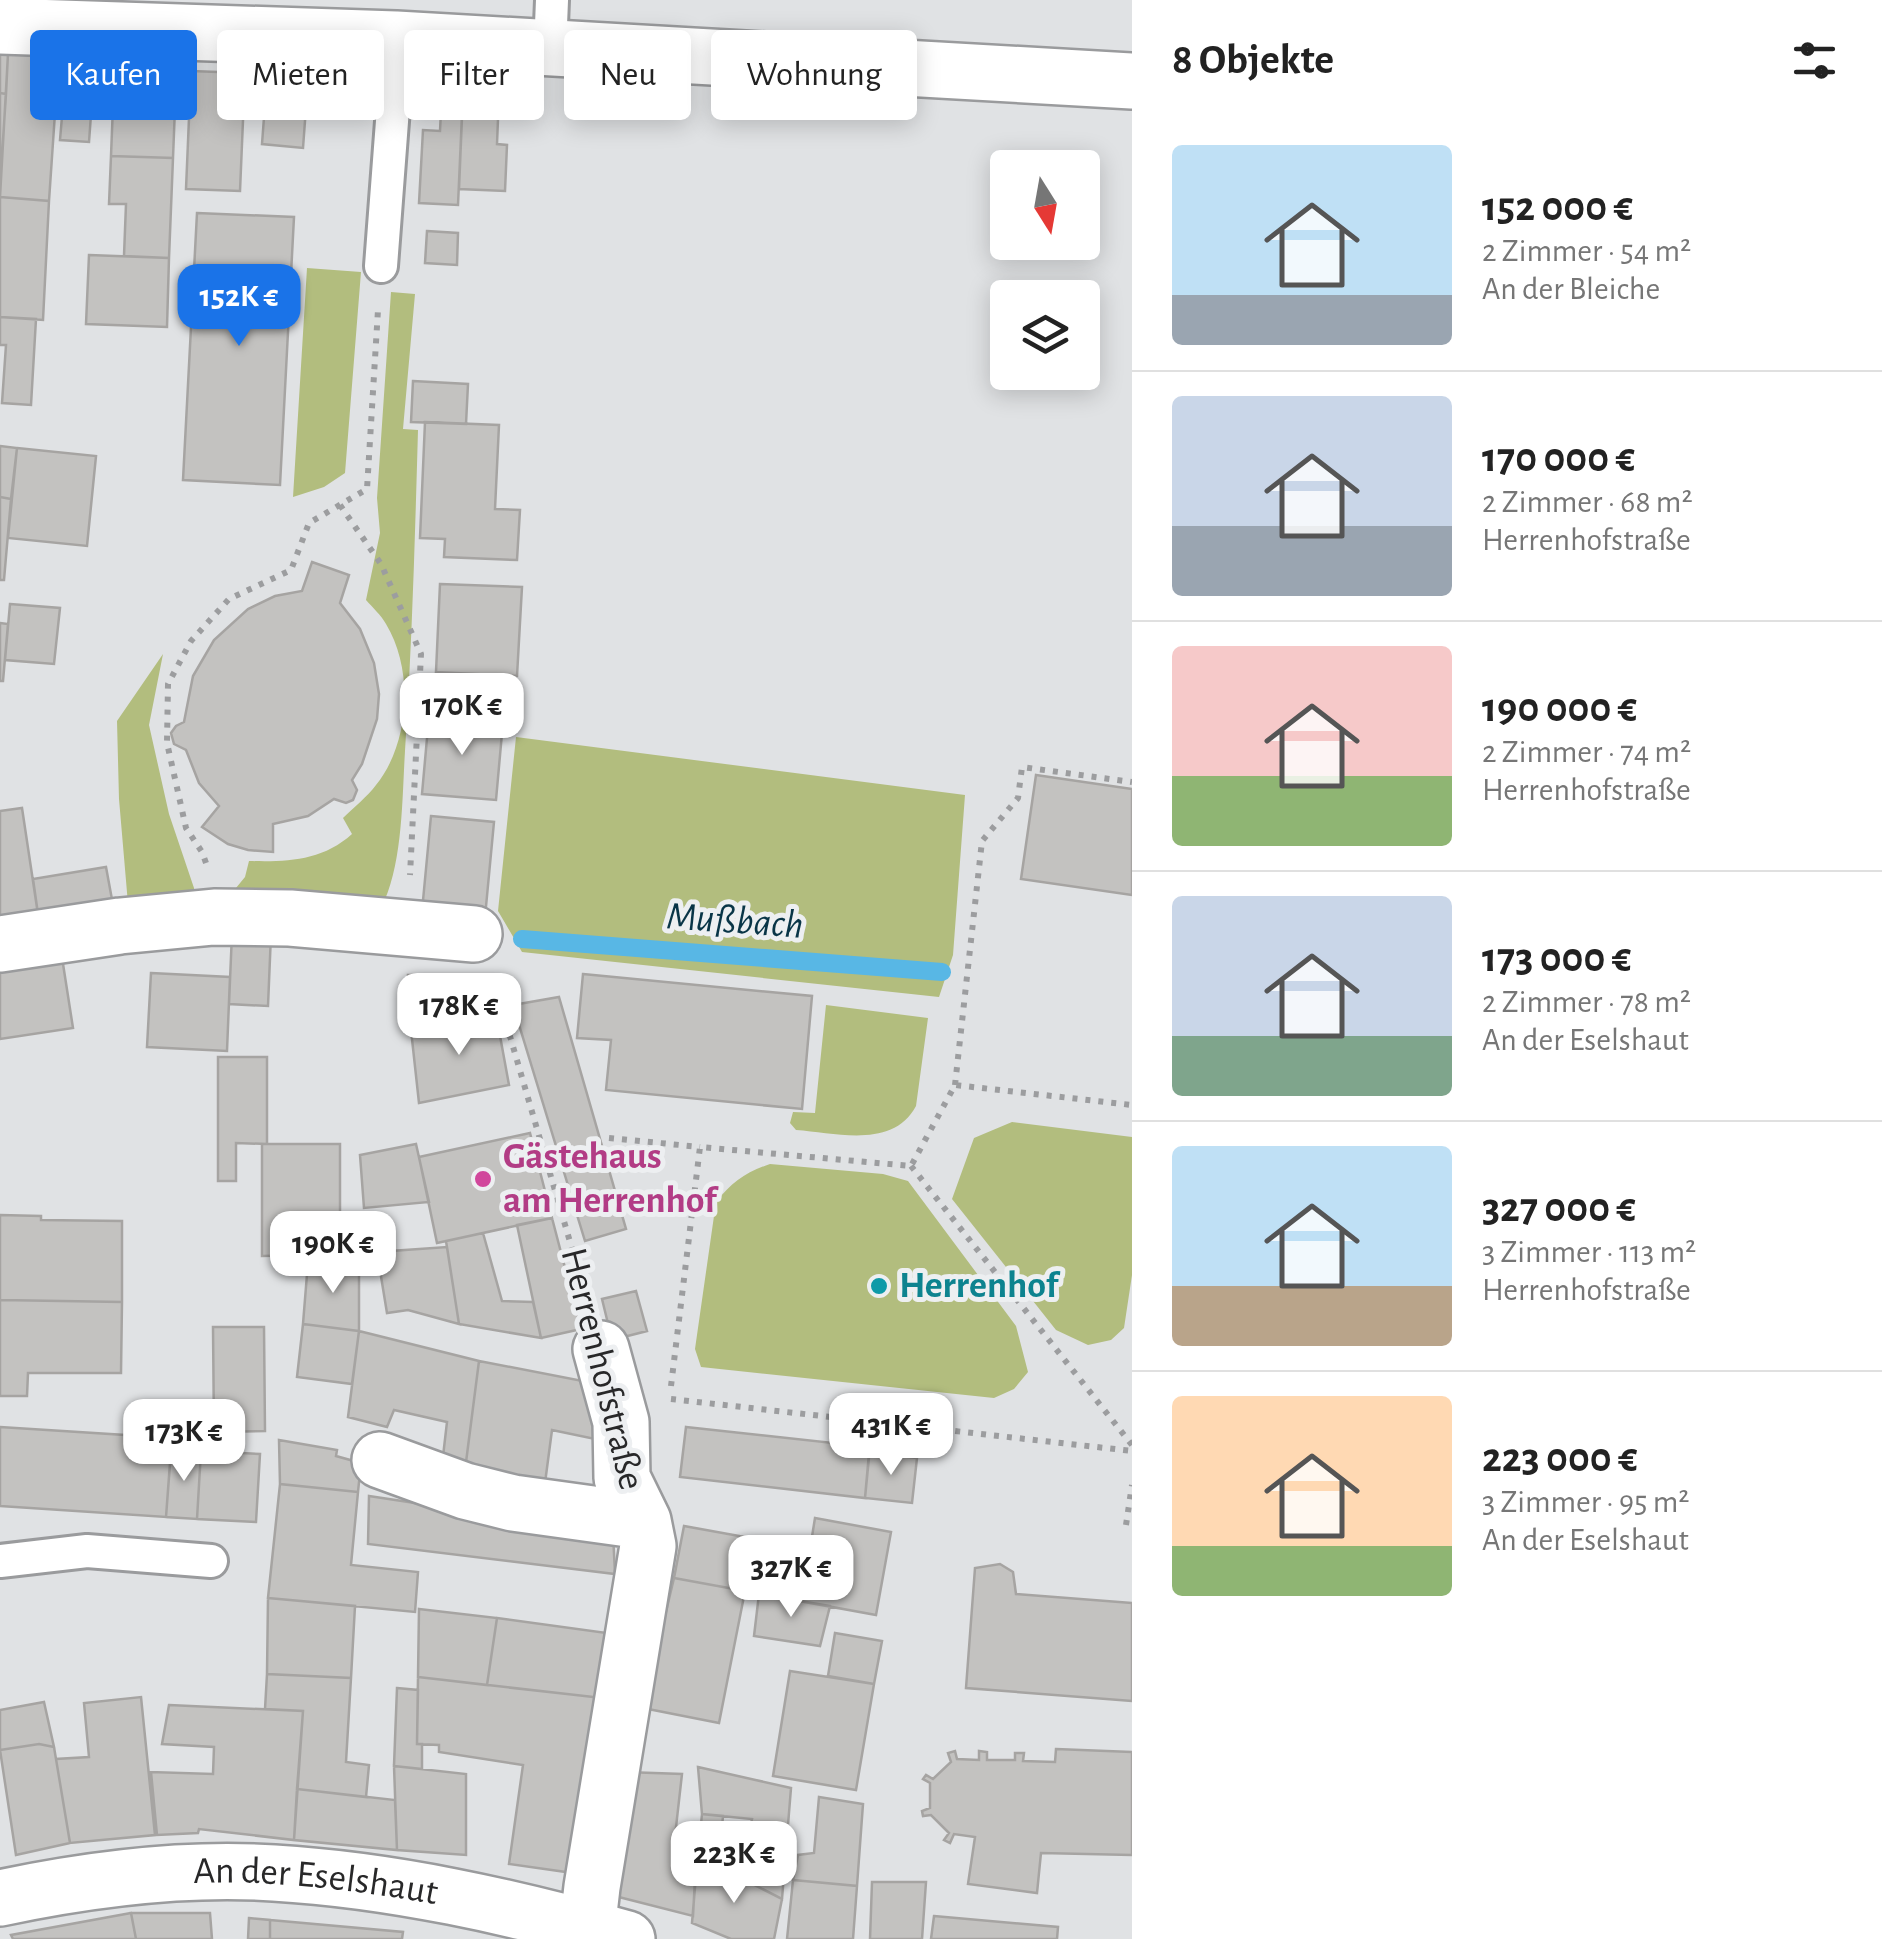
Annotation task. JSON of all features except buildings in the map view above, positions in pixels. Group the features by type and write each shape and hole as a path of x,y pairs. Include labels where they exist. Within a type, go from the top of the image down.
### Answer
{"main road":[{"path":"0,26 396,39 551,25 1132,82"},
{"path":"0,944 214,917 408,926 474,934"},
{"name":"Herrenhofstraße","path":"600,1935 648,1546 644,1521 622,1478 620,1422 602,1349"},
{"path":"380,1460 466,1491 513,1503 644,1521"},
{"name":"An der Eselshaut","path":"0,1896 94,1880 174,1873 270,1872 377,1885 503,1908 600,1935"}],"lane":[{"path":"381,266 396,39"},
{"path":"0,1561 87,1551 211,1561"}],"path":[{"path":"214,917 215,893 202,852 186,828 167,743 168,684 191,640 229,599 291,570 310,522 367,489 381,266"},
{"path":"340,504 381,564 421,654 408,926"},
{"path":"911,1166 954,1084 982,841 1018,798 1022,767 1132,782"},
{"name":"Herrenhofstraße","path":"474,934 498,994 602,1349"},
{"path":"954,1084 1132,1105"},
{"path":"609,1138 911,1166 1132,1448"},
{"path":"666,1418 700,1147"},
{"path":"670,1399 1132,1448"},
{"path":"1126,1525 1132,1486"}],"green space":[{"path":"307,268 361,272 345,473 324,487 293,497"},
{"path":"391,292 415,294 403,429 418,430 407,711 394,872 381,908 222,905 245,877 249,861 316,855 352,834 343,818 376,785 396,749 404,706 401,663 386,624 366,600 380,533 377,498"},
{"path":"163,654 149,725 169,814 194,888 195,906 128,904 117,721"},
{"path":"516,737 965,795 953,955 939,997 522,952 498,911"},
{"path":"826,1005 928,1018 916,1106 906,1120 879,1133 863,1135 796,1130 790,1123 793,1112 815,1113"},
{"path":"1012,1122 1132,1137 1132,1275 1124,1328 1111,1340 1088,1345 1056,1330 952,1199 974,1138"},
{"path":"770,1164 883,1174 908,1181 1016,1326 1028,1372 1014,1389 994,1398 701,1367 695,1349 716,1202 740,1178"}],"waterway":[{"name":"Mußbach","path":"522,939 942,972"}],"place":[{"name":"Gästehaus am Herrenhof","path":"483,1179"},
{"name":"Herrenhof","path":"879,1286"}]}
